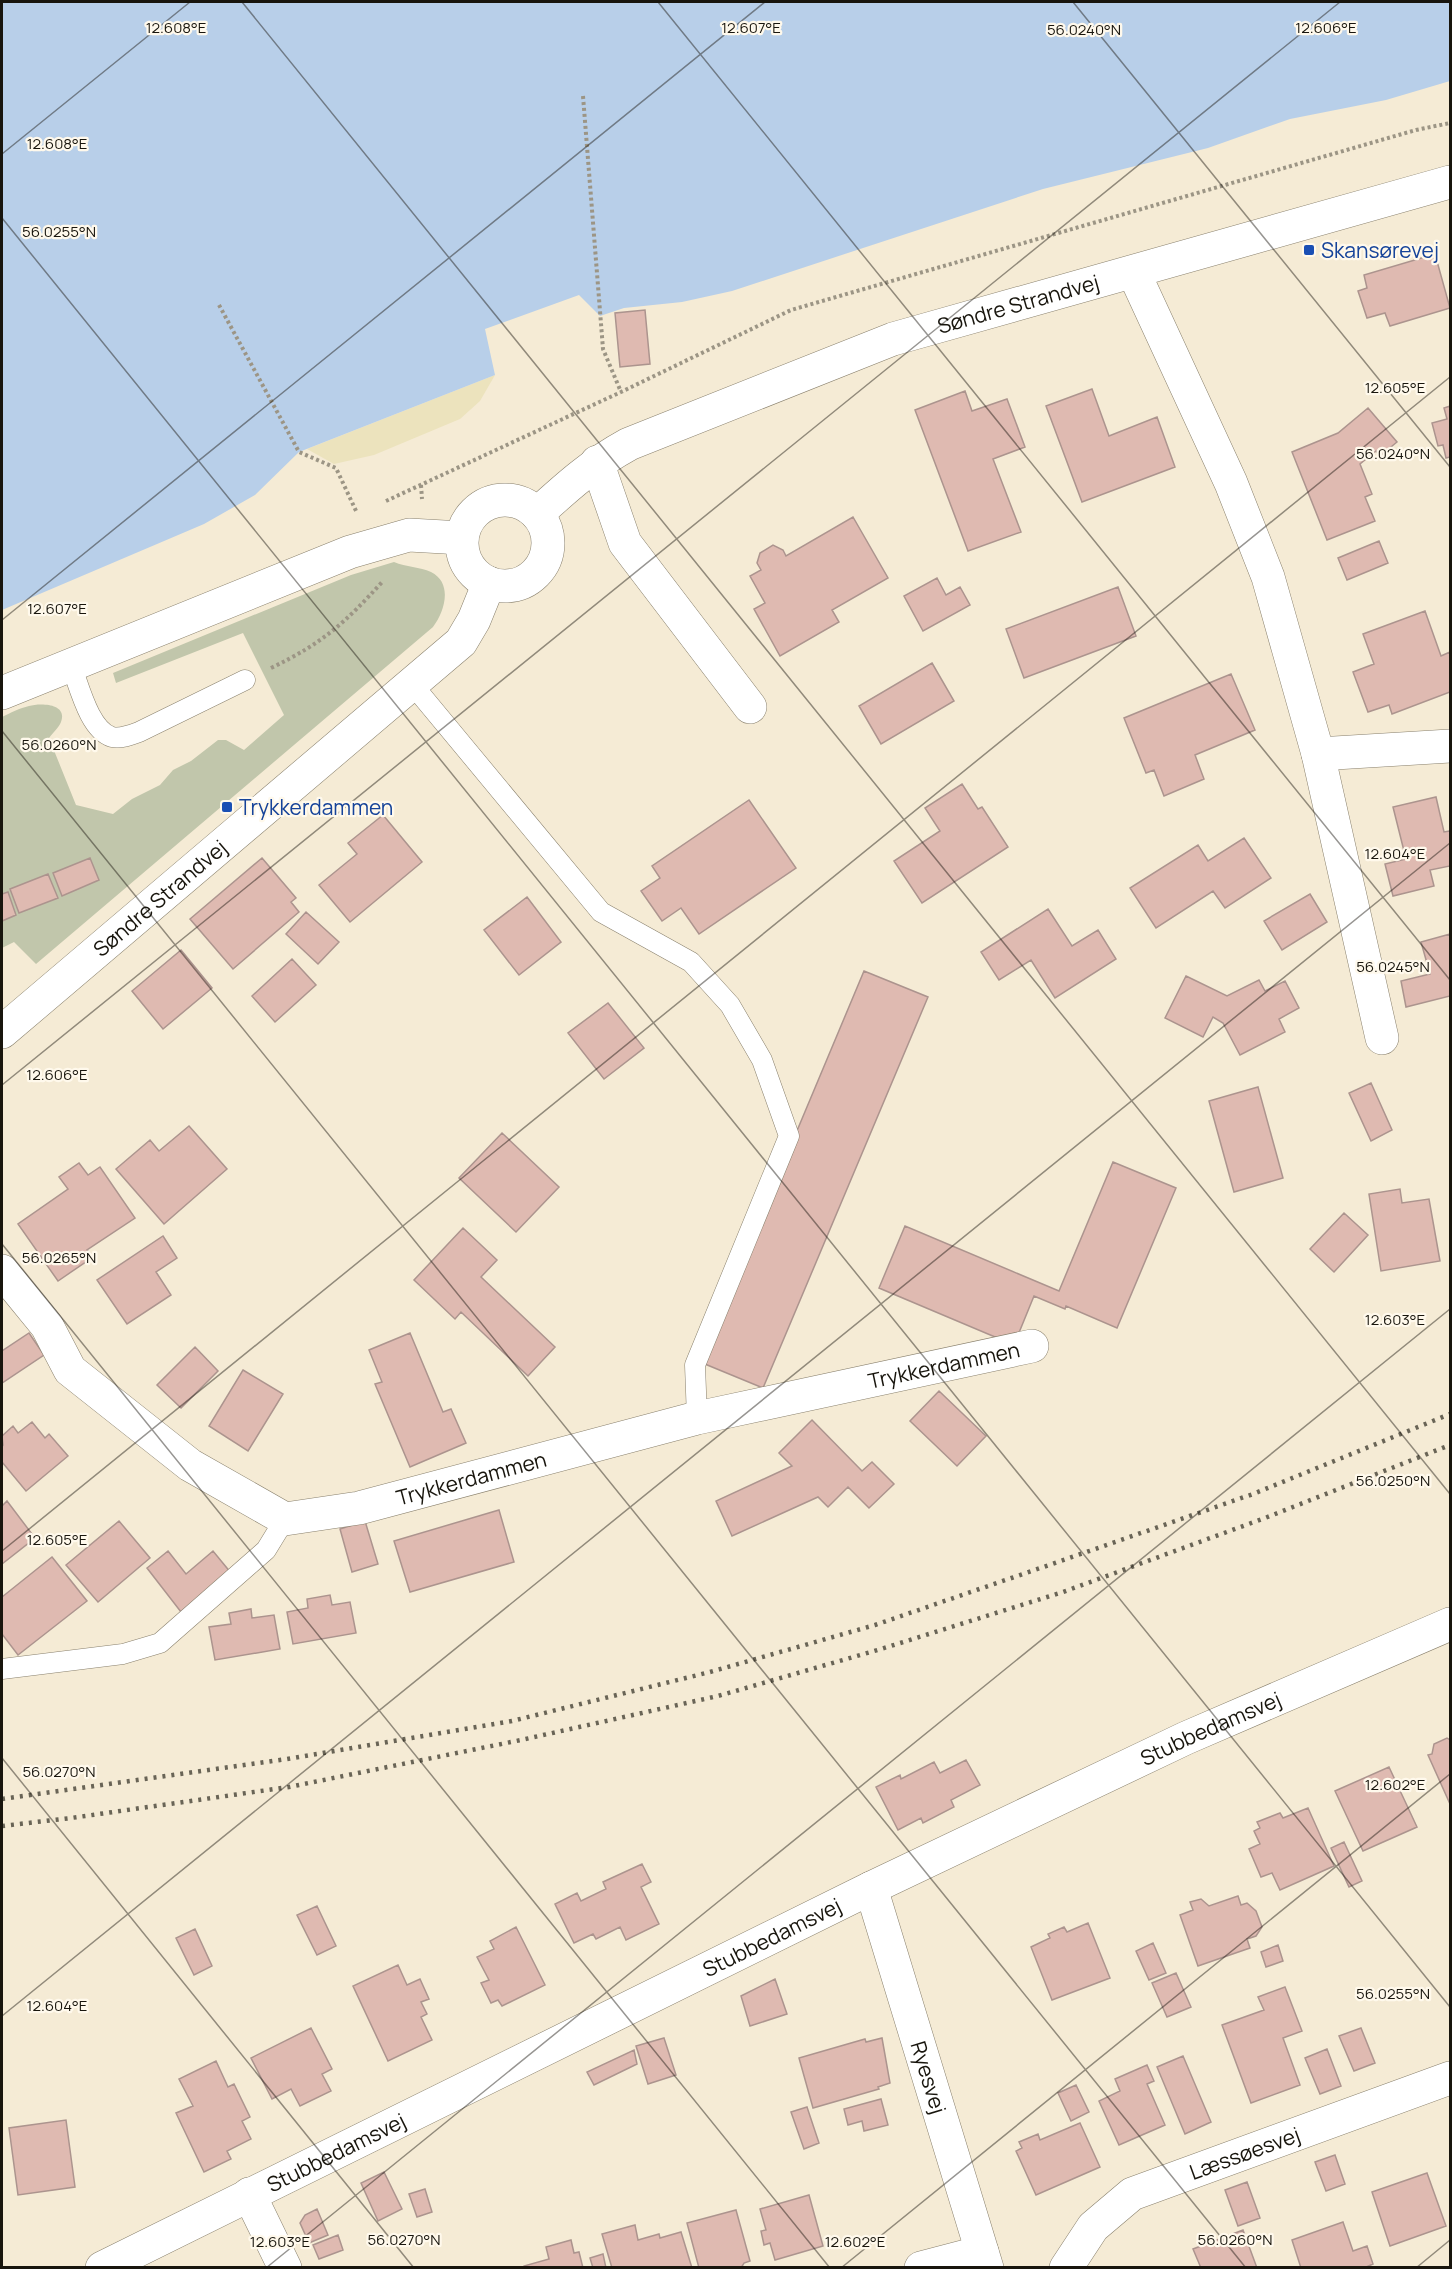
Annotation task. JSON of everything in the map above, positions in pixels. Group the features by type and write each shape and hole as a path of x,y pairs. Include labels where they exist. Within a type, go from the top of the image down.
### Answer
{"street":[{"name":"Søndre Strandvej","path":"537,514 572,481 597,462 629,444 893,339 1450,183"},
{"path":"1134,273 1231,483 1268,577 1318,754 1382,1038"},
{"path":"597,462 624,543 750,707"},
{"path":"499,500 513,500 526,505 537,514 546,528 548,544 545,560 536,574 522,583 506,586 489,583 478,576 468,565 463,552 462,538 466,525 474,513 485,504 499,500"},
{"path":"2,693 350,552 409,535 462,538"},
{"name":"Søndre Strandvej","path":"2,1032 461,642 474,620 489,583"},
{"path":"1318,754 1450,746"},
{"path":"2,1271 47,1326 70,1370 190,1465 285,1519"},
{"name":"Trykkerdammen","path":"285,1519 359,1509 697,1418 1032,1346"},
{"name":"Stubbedamsvej","path":"102,2268 871,1888 1186,1738 1450,1624"},
{"name":"Ryesvej","path":"871,1888 984,2260"},
{"name":"Læssøesvej","path":"1065,2268 1093,2227 1132,2194 1450,2078"},
{"path":"249,2194 285,2268"},
{"path":"921,2268 984,2260"}],"lane":[{"path":"71,664 93,720 101,731 113,737 126,737 139,732 245,680"},
{"path":"412,684 601,912 691,962 730,1005 762,1060 789,1136 695,1365 697,1418"},
{"path":"2,1669 123,1654 160,1643 266,1550 285,1519"}],"path":[{"path":"583,96 603,349 621,392"},
{"path":"219,305 299,452 336,468 358,514"},
{"path":"245,680 300,654 346,621 423,536"}],"green space":[{"path":"394,562 431,572 442,583 445,598 441,613 433,627 36,964 14,942 2,948 2,717 34,705 57,708 62,716 61,722 49,738 76,805 113,814 132,799 160,785 173,770 191,761 218,740 226,740 244,750 284,715 243,633 116,683 113,673 351,575"}],"sand":[{"path":"495,375 480,401 460,419 374,455 334,464 307,449"}],"water":[{"path":"2,2 1450,2 1450,81 1386,100 1290,119 1208,148 1043,189 732,291 682,302 624,308 600,316 579,295 485,329 495,375 299,452 255,495 204,524 2,610"}],"building":[{"path":"1435,254 1450,308 1390,326 1385,313 1367,318 1358,291 1367,288 1364,275"},
{"path":"645,310 650,364 620,367 615,313"},
{"path":"1092,389 1109,436 1157,417 1175,467 1082,502 1046,406"},
{"path":"965,391 972,411 1007,399 1025,447 993,459 1021,532 968,551 915,410"},
{"path":"1450,406 1450,457 1446,458 1443,445 1438,446 1432,423 1447,419 1444,408"},
{"path":"1368,408 1397,442 1380,456 1376,451 1360,464 1372,494 1365,497 1375,521 1327,540 1292,452 1338,433"},
{"path":"853,517 888,578 832,610 839,622 780,656 754,609 765,603 750,576 761,570 757,563 760,553 773,545 783,550 786,556"},
{"path":"1379,541 1388,563 1347,580 1338,558"},
{"path":"937,578 946,595 960,587 970,605 923,631 904,596"},
{"path":"1118,587 1136,636 1024,678 1006,629"},
{"path":"1425,611 1441,656 1450,652 1450,692 1392,714 1389,705 1368,712 1353,672 1374,664 1363,634"},
{"path":"932,663 954,701 881,744 859,706"},
{"path":"1231,674 1255,730 1195,755 1204,779 1164,796 1154,770 1146,773 1124,718"},
{"path":"962,784 978,809 982,807 1008,847 922,903 894,861 940,831 925,808"},
{"path":"1436,797 1444,832 1450,831 1450,866 1430,870 1434,886 1393,896 1385,864 1406,859 1393,807"},
{"path":"749,800 796,868 699,934 681,908 662,921 641,891 660,878 652,866"},
{"path":"383,815 422,862 350,922 319,885 357,854 348,843"},
{"path":"1244,838 1271,878 1225,908 1213,891 1156,928 1130,888 1198,845 1208,861"},
{"path":"90,858 99,880 62,896 53,873"},
{"path":"262,858 296,898 291,902 299,912 233,969 190,919"},
{"path":"48,874 58,898 19,913 10,889"},
{"path":"8,892 16,915 2,921 2,894"},
{"path":"1310,894 1327,922 1282,950 1264,921"},
{"path":"527,897 561,942 519,975 484,930"},
{"path":"1048,909 1072,946 1098,930 1116,959 1055,998 1031,960 999,980 981,952"},
{"path":"306,912 339,942 318,964 286,934"},
{"path":"1450,934 1450,996 1406,1007 1401,981 1430,974 1421,942"},
{"path":"181,950 212,988 163,1029 132,991"},
{"path":"292,959 316,985 275,1022 252,996"},
{"path":"864,971 928,997 763,1388 700,1362"},
{"path":"1186,976 1227,996 1259,980 1265,991 1285,981 1299,1008 1279,1019 1285,1032 1240,1055 1223,1023 1213,1017 1203,1037 1165,1018"},
{"path":"608,1003 644,1048 604,1079 568,1033"},
{"path":"1371,1083 1392,1130 1371,1141 1349,1093"},
{"path":"1258,1087 1283,1178 1234,1192 1209,1101"},
{"path":"189,1126 227,1169 164,1224 116,1169 150,1140 159,1151"},
{"path":"502,1133 559,1187 516,1232 459,1178"},
{"path":"1113,1162 1176,1188 1117,1328 1066,1306 1065,1309 1034,1296 1014,1345 879,1288 905,1226 1059,1291"},
{"path":"79,1163 88,1175 100,1167 135,1218 87,1250 93,1257 58,1281 18,1224 68,1189 59,1177"},
{"path":"1400,1189 1402,1203 1429,1199 1440,1261 1381,1271 1369,1194"},
{"path":"1344,1213 1368,1235 1334,1272 1310,1249"},
{"path":"463,1228 497,1260 481,1277 555,1347 528,1376 461,1312 455,1319 414,1280"},
{"path":"163,1236 177,1258 156,1272 171,1295 127,1324 97,1280"},
{"path":"29,1333 44,1355 2,1383 2,1351"},
{"path":"410,1333 443,1412 451,1409 466,1443 410,1467 375,1384 382,1382 369,1350"},
{"path":"195,1347 218,1371 181,1408 157,1385"},
{"path":"243,1370 283,1394 248,1451 209,1426"},
{"path":"939,1391 986,1436 957,1466 910,1421"},
{"path":"812,1420 862,1471 872,1462 894,1484 869,1508 848,1487 828,1507 818,1497 732,1536 716,1501 792,1466 779,1453"},
{"path":"32,1422 45,1438 49,1434 68,1456 26,1491 2,1462 2,1436 13,1426 18,1433"},
{"path":"7,1501 35,1538 2,1564 2,1506"},
{"path":"499,1510 514,1562 410,1592 394,1541"},
{"path":"119,1521 150,1558 98,1602 66,1565"},
{"path":"365,1521 378,1564 352,1572 340,1529"},
{"path":"168,1551 186,1574 213,1551 231,1573 181,1612 147,1568"},
{"path":"52,1557 87,1601 18,1655 2,1634 2,1597"},
{"path":"330,1595 332,1605 350,1602 356,1633 293,1644 287,1612 308,1608 307,1599"},
{"path":"251,1609 252,1618 274,1615 280,1649 215,1660 209,1627 231,1624 229,1613"},
{"path":"1447,1738 1450,1740 1450,1804 1428,1755 1432,1754 1434,1744"},
{"path":"966,1760 980,1785 951,1800 954,1807 923,1823 921,1818 898,1830 876,1787 900,1775 901,1779 934,1762 940,1773"},
{"path":"1389,1767 1417,1827 1363,1851 1335,1791"},
{"path":"1308,1808 1334,1866 1280,1890 1272,1873 1261,1877 1249,1849 1260,1844 1254,1831 1260,1828 1257,1822 1280,1813 1283,1818"},
{"path":"1344,1842 1362,1881 1349,1887 1331,1848"},
{"path":"642,1864 651,1882 641,1887 659,1924 626,1940 620,1927 596,1939 593,1934 574,1943 555,1904 577,1893 581,1901 606,1889 603,1882"},
{"path":"1238,1896 1241,1905 1247,1903 1256,1911 1262,1927 1256,1936 1247,1939 1250,1948 1198,1966 1180,1915 1193,1910 1190,1902 1201,1899 1209,1906"},
{"path":"317,1906 336,1946 317,1955 297,1915"},
{"path":"1088,1923 1110,1978 1052,2000 1031,1947 1050,1938 1048,1934 1064,1927 1067,1932"},
{"path":"516,1927 545,1985 502,2006 498,2000 491,2003 481,1983 489,1980 477,1957 494,1949 490,1941"},
{"path":"195,1929 212,1966 194,1975 176,1938"},
{"path":"1153,1943 1166,1973 1149,1980 1136,1951"},
{"path":"1278,1945 1283,1961 1266,1967 1261,1952"},
{"path":"398,1965 407,1985 420,1979 429,1999 421,2002 427,2014 421,2017 432,2040 388,2061 353,1986"},
{"path":"1176,1973 1191,2007 1167,2017 1152,1983"},
{"path":"775,1979 787,2014 750,2026 741,1996"},
{"path":"1285,1987 1302,2031 1283,2038 1300,2085 1251,2103 1222,2025 1264,2010 1258,1997"},
{"path":"311,2028 332,2069 322,2074 331,2091 300,2106 291,2089 272,2099 251,2058"},
{"path":"1361,2028 1375,2063 1354,2071 1339,2036"},
{"path":"664,2038 676,2075 648,2084 636,2046"},
{"path":"882,2038 890,2083 878,2087 879,2089 813,2108 799,2058 865,2039 866,2042"},
{"path":"1327,2049 1341,2086 1320,2094 1305,2058"},
{"path":"634,2050 637,2064 594,2085 587,2072"},
{"path":"1183,2056 1211,2122 1185,2134 1157,2067"},
{"path":"216,2061 228,2087 234,2084 250,2117 242,2121 251,2139 227,2151 231,2159 204,2172 176,2113 193,2106 179,2079"},
{"path":"1147,2065 1154,2081 1147,2084 1165,2125 1119,2145 1099,2101 1120,2091 1115,2079"},
{"path":"1076,2085 1089,2112 1071,2121 1058,2093"},
{"path":"881,2099 888,2125 864,2131 862,2121 848,2125 844,2109"},
{"path":"807,2107 819,2143 804,2149 791,2112"},
{"path":"66,2120 75,2187 18,2195 9,2128"},
{"path":"1080,2123 1100,2167 1036,2195 1016,2151 1022,2148 1019,2142 1038,2134 1040,2140"},
{"path":"1335,2155 1345,2184 1326,2191 1315,2162"},
{"path":"384,2172 402,2209 378,2221 361,2183"},
{"path":"1427,2173 1446,2226 1390,2246 1372,2192"},
{"path":"1247,2182 1260,2218 1238,2226 1225,2190"},
{"path":"425,2189 432,2212 417,2217 409,2194"},
{"path":"809,2195 823,2246 775,2260 770,2243 764,2245 761,2231 766,2230 760,2209"},
{"path":"317,2209 328,2235 309,2243 300,2223 305,2215"},
{"path":"736,2210 750,2261 744,2263 741,2268 699,2268 687,2223"},
{"path":"1343,2222 1353,2251 1367,2246 1373,2264 1364,2268 1301,2268 1292,2240"},
{"path":"635,2225 638,2240 659,2234 660,2238 681,2232 692,2268 612,2268 602,2234"},
{"path":"1243,2230 1257,2268 1201,2268 1193,2249"},
{"path":"338,2235 343,2250 319,2259 313,2245"},
{"path":"571,2240 574,2253 579,2252 583,2268 524,2268 524,2266 549,2259 546,2247"},
{"path":"603,2254 606,2268 593,2268 590,2258"}],"railway":[{"path":"2,1799 287,1759 512,1721 710,1672 875,1625 1253,1494 1450,1414"},
{"path":"2,1826 289,1787 521,1740 718,1696 881,1649 1063,1592 1265,1518 1450,1445"}],"place":[{"name":"Skansørevej","path":"1309,250"},
{"name":"Trykkerdammen","path":"227,807"}]}
